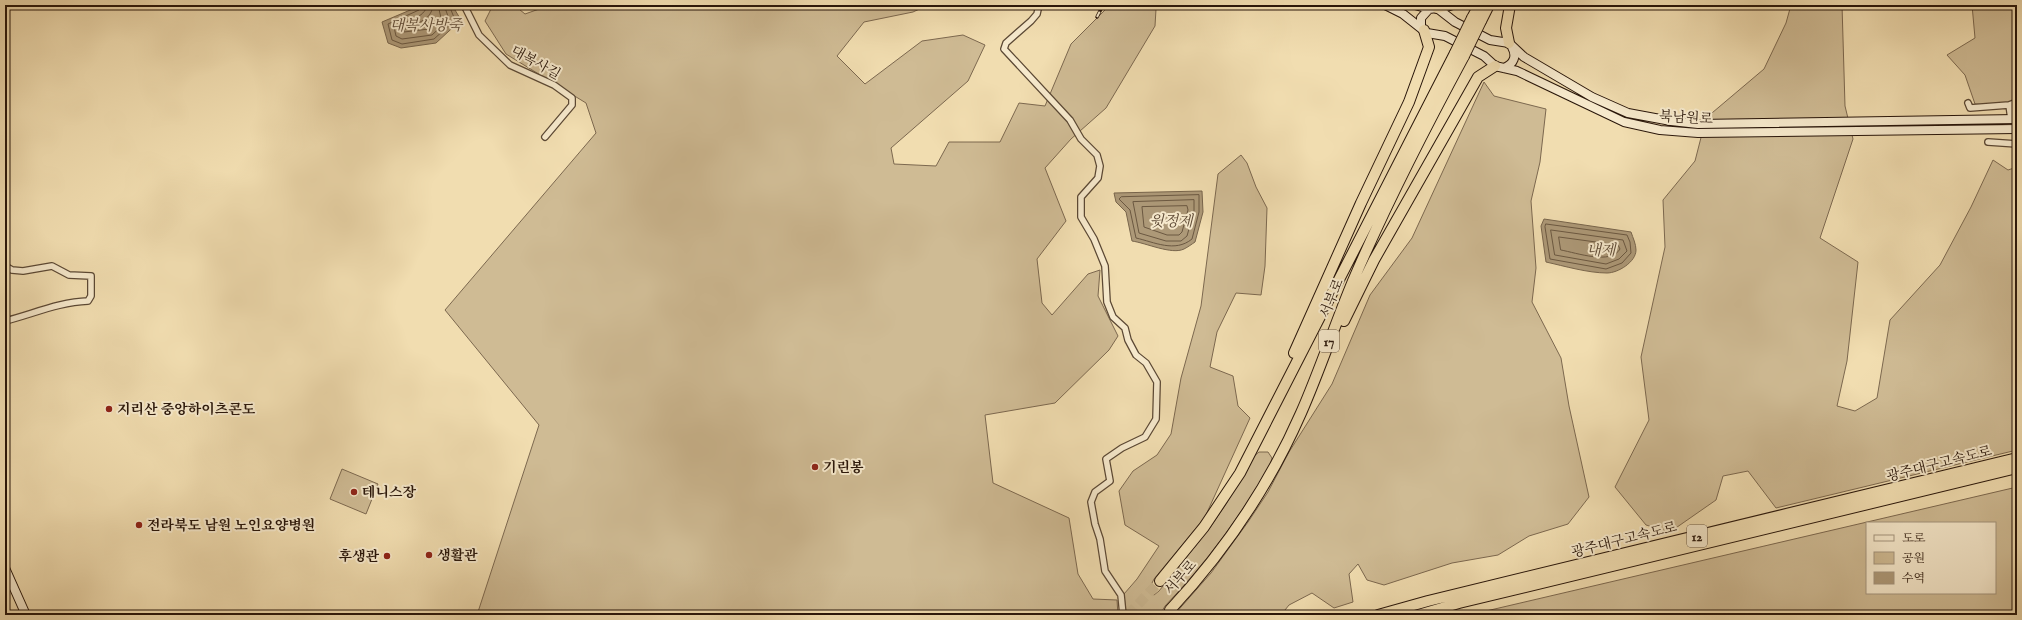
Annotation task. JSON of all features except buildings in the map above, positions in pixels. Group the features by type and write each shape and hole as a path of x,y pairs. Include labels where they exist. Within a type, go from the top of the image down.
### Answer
{"highway":[{"path":"1433,8 1450,5"},
{"name":"서부로","path":"1477,19 1479,5"},
{"name":"서부로","path":"1170,610 1215,558 1251,506 1288,440 1307,398 1353,282 1383,214 1477,19 1489,5"},
{"path":"1510,5 1506,28 1510,45"},
{"path":"1240,473 1255,435 1281,383 1361,203 1409,102 1429,47 1423,28"},
{"name":"서부로","path":"1160,581 1204,527 1240,473 1459,55"},
{"path":"1307,398 1322,374 1356,294 1432,155 1478,77 1499,67"},
{"name":"광주대구고속도로","path":"1378,615 1428,601 2017,458"},
{"name":"광주대구고속도로","path":"1418,615 1467,601 2017,468"}],"street":[{"name":"대복사길","path":"464,5 479,35 510,65 554,84 572,98 572,105 545,137"},
{"path":"1039,5 1037,14 1006,43 1004,49 1070,120 1081,139 1097,155 1100,166 1098,178 1081,197 1081,217 1094,239 1105,266 1106,302 1113,317 1125,328 1128,340 1136,355 1146,363 1157,382 1156,419 1145,437 1122,448 1106,459 1110,482 1095,492 1091,502 1094,524 1100,539 1105,572 1121,595 1123,615"},
{"name":"북남원로","path":"1385,5 1431,34 1445,36 1484,56 1499,67 1517,71 1624,122 1660,130 1698,132 2017,129"},
{"path":"1415,5 1433,8 1455,22 1490,40 1510,45 1515,55 1514,59 1508,66 1499,67"},
{"path":"1423,28 1421,18 1433,8"},
{"name":"북남원로","path":"1510,45 1524,57 1592,97 1628,112 1671,122 1698,124 2014,119"},
{"path":"1968,103 1970,108 2009,105 2017,102"},
{"path":"2009,105 2014,119"},
{"path":"1988,142 2017,144"},
{"path":"5,266 12,270 23,271 52,266 69,275 91,276 90,296 88,301 63,303 27,316 5,321"},
{"path":"5,568 26,615"}],"green space":[{"path":"493,5 514,5 525,14 542,8 542,5 928,5 913,12 864,22 837,56 865,84 922,41 963,35 985,45 968,81 891,148 894,164 936,166 949,142 1000,142 1019,103 1045,106 1071,44 1110,5 1151,5 1156,9 1155,26 1106,108 1071,139 1045,168 1066,221 1037,259 1042,303 1052,315 1088,274 1100,270 1098,296 1118,336 1109,350 1055,403 985,415 993,483 1069,518 1078,574 1093,599 1117,600 1118,615 477,615 539,425 445,310 596,133 586,103 506,54 485,21"},
{"path":"1791,5 1842,5 1845,106 1853,139 1820,238 1858,262 1847,361 1837,406 1855,411 1877,398 1890,320 1940,265 1971,207 1993,160 2008,170 2017,167 2017,450 1776,508 1748,471 1723,476 1716,500 1670,532 1646,525 1615,487 1649,420 1641,357 1665,247 1663,200 1695,161 1706,118 1764,69 1786,23"},
{"path":"1972,5 2017,5 2017,81 2015,85 2017,87 2017,105 2013,107 1975,104 1965,75 1947,55 1975,38"},
{"path":"1484,82 1494,96 1546,109 1540,162 1531,201 1536,268 1532,302 1561,358 1569,406 1589,497 1568,524 1529,536 1498,555 1452,563 1384,585 1367,580 1358,564 1349,574 1353,602 1334,608 1312,593 1289,605 1281,615 1174,615 1211,573 1248,522 1268,492 1289,452 1332,384 1370,295 1412,238"},
{"path":"1241,155 1247,163 1256,187 1267,208 1265,266 1261,295 1236,293 1217,332 1210,367 1233,376 1238,406 1250,418 1205,517 1154,579 1148,591 1154,595 1159,591 1209,529 1226,504 1253,457 1259,452 1268,452 1272,458 1270,465 1259,484 1235,521 1195,573 1165,606 1160,615 1126,615 1124,594 1137,579 1159,546 1125,525 1119,491 1133,471 1157,455 1171,434 1181,378 1201,306 1218,174"},
{"name":"테니스장","path":"342,469 378,484 366,514 330,499"},
{"path":"2017,487 2017,615 1469,615 1866,522 1866,594 1996,594 1996,522 1867,522"}],"water":[{"name":"대복사방죽","path":"422,5 452,5 461,20 436,43 401,48 388,43 382,22"},
{"name":"윗정제","path":"1202,191 1203,212 1195,242 1184,249 1173,251 1132,241 1126,212 1116,202 1114,193"},
{"name":"내제","path":"1544,219 1631,232 1636,246 1633,259 1626,266 1611,273 1584,271 1546,262 1541,226"}],"tunnel":[{"path":"1128,615 1160,581"}],"railway":[{"path":"1097,17 1103,5"}],"place":[{"name":"지리산 중앙하이츠콘도","path":"109,409"},
{"name":"기린봉","path":"815,467"},
{"name":"테니스장","path":"354,492"},
{"name":"전라북도 남원 노인요양병원","path":"139,525"},
{"name":"생활관","path":"429,555"},
{"name":"후생관","path":"387,556"}]}
